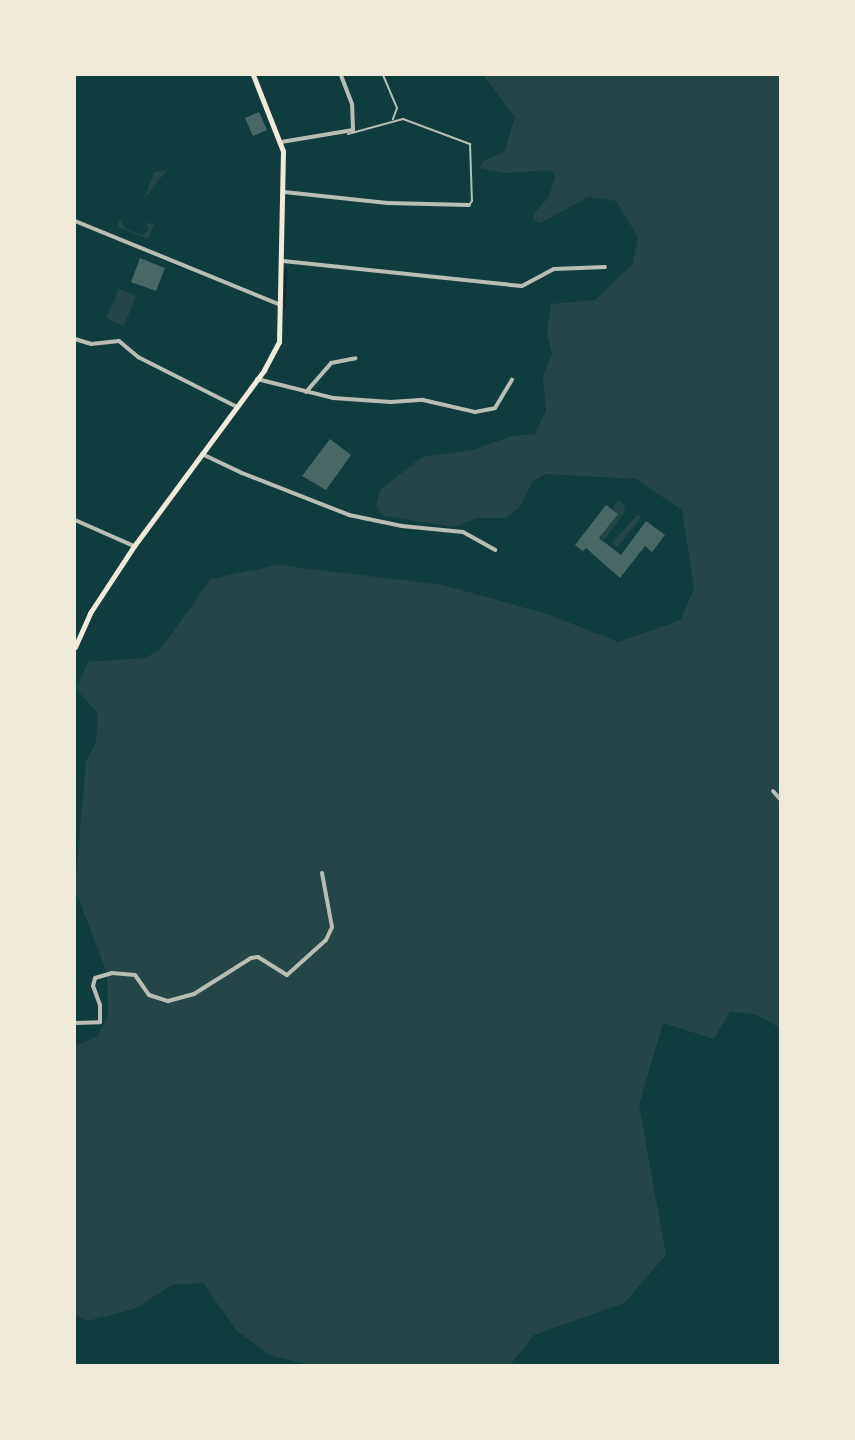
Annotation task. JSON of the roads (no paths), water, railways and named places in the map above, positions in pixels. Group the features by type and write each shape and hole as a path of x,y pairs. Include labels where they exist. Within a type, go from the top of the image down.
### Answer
{"main road":[{"path":"75,647 90,613 134,546 257,379 279,342 284,192 281,142 253,75"}],"street":[{"path":"281,142 348,134 355,123 341,75"},
{"path":"284,192 387,203 469,205"},
{"path":"75,221 282,306"},
{"path":"283,261 522,286 554,269 605,267"},
{"path":"75,339 91,344 119,341 138,357 237,407"},
{"path":"306,392 331,363 356,358"},
{"path":"257,379 306,392 391,402 423,400 489,412 495,408 512,380"},
{"path":"202,453 242,473 349,515 402,526 463,531 495,550"},
{"path":"75,520 134,546"},
{"path":"773,790 780,799"},
{"path":"75,1023 100,1022 100,1005 93,986 95,978 112,973 135,975 149,995 168,1000 194,994 251,958 258,957 287,975 326,940 332,927 321,873"}],"lane":[{"path":"383,75 397,108 393,119"},
{"path":"348,134 393,119 470,144 469,205"}],"waterway":[{"path":"285,308 286,269"}]}
